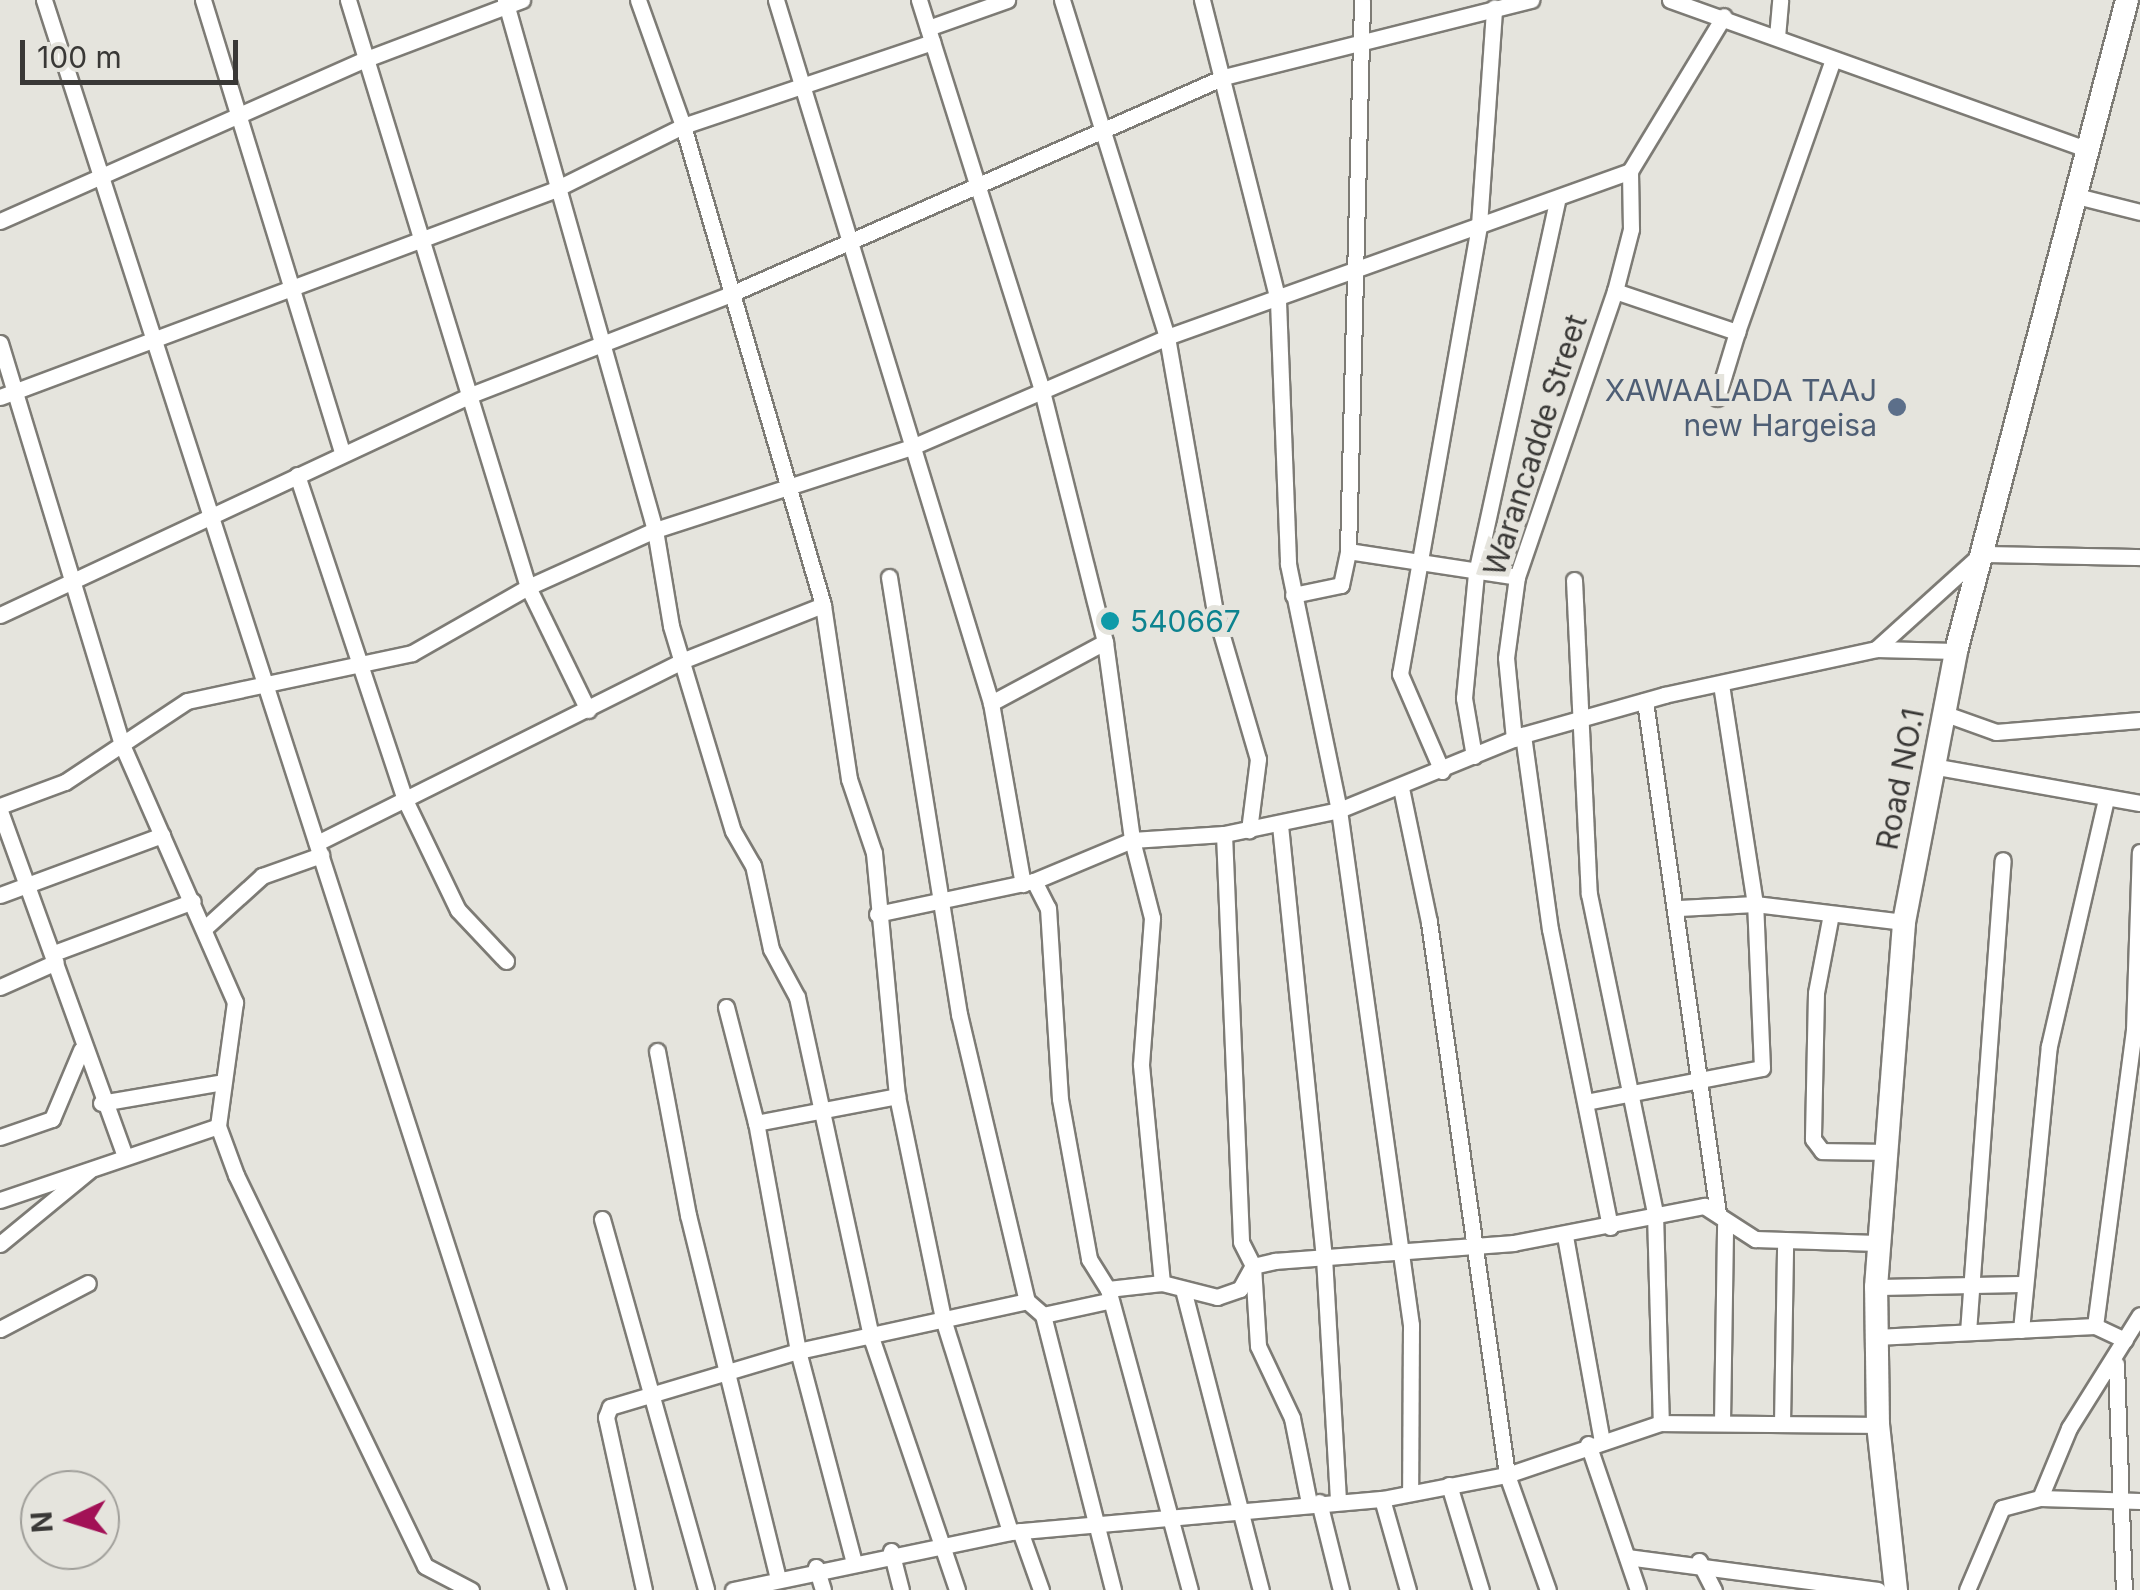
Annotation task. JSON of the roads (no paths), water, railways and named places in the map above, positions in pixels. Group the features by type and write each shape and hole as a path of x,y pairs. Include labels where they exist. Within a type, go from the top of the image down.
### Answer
{"highway":[{"name":"Road NO.1","path":"1896,1590 1878,1425 1876,1287 1904,922 1956,651 2126,0"}],"street":[{"path":"44,0 96,180 260,683 320,849 558,1590"},
{"path":"203,0 342,452"},
{"path":"348,0 420,242 472,394 528,587 588,710"},
{"path":"638,0 683,126 824,605 849,779 874,852 897,1096 943,1319 1015,1531 1041,1590"},
{"path":"776,0 800,90 991,703 1029,882 1048,908 1060,1098 1082,1224 1094,1275 1108,1295 1190,1590"},
{"path":"919,0 1042,391 1104,642 1132,840 1152,918 1141,1065 1162,1283"},
{"path":"8,394 294,293 554,190 683,126 800,90 1007,0"},
{"path":"1062,0 1105,129 1166,337 1216,612 1258,759 1249,830"},
{"path":"1202,0 1278,300 1293,594 1339,810 1395,1250 1413,1346 1410,1492"},
{"path":"1293,594 1341,585 1348,551 1362,0"},
{"path":"0,615 472,394 598,341 732,293 1224,77 1463,8 1494,8 1531,0"},
{"path":"1670,0 1724,16 1833,60 2086,149"},
{"path":"1777,37 1780,0"},
{"path":"2126,0 2140,4"},
{"path":"0,221 236,114 511,2 554,190 655,530 660,582 733,831 753,865 771,949 797,997 872,1340 957,1590"},
{"path":"1442,771 1400,674 1479,225 1494,8"},
{"path":"124,1154 81,1049 55,957 0,808 64,782 123,746 167,710 260,683 363,667 452,635 528,587 655,530 912,446 1166,337 1479,225 1557,202 1630,171 1724,16"},
{"path":"1718,398 1736,332 1833,60"},
{"name":"Warancadde Street","path":"1610,1227 1548,914 1506,658 1517,577 1615,291 1631,229 1630,171"},
{"path":"2073,195 2140,212"},
{"path":"1474,756 1464,714 1476,573 1557,202"},
{"path":"1615,291 1736,332"},
{"path":"0,343 8,394 123,746 206,927 235,1002 218,1083 218,1126 425,1566 471,1590"},
{"path":"296,476 405,800 458,910 506,961"},
{"path":"1348,551 1517,577"},
{"path":"1876,648 1981,554 2140,556"},
{"path":"889,577 940,902 1027,1301 1042,1315 1113,1590"},
{"path":"1574,580 1589,894 1655,1213 1662,1423"},
{"path":"206,927 262,876 320,849 405,800 684,660 824,605"},
{"path":"991,703 1104,642"},
{"path":"877,914 1029,882 1132,840 1280,826 1339,810 1519,737 1578,718 1876,648 1956,651"},
{"path":"1586,1102 1694,1077 1762,1068 1754,904 1721,684"},
{"path":"1646,702 1679,908 1694,1077 1722,1219 1722,1422"},
{"path":"1943,713 1996,732 2140,720"},
{"path":"1932,766 2140,804"},
{"path":"1401,788 1429,922 1507,1475 1548,1590"},
{"path":"2021,1330 2049,1046 2106,799"},
{"path":"1280,826 1324,1257 1338,1502"},
{"path":"1224,834 1233,1142 1241,1242 1253,1266 1258,1346 1292,1418 1342,1590"},
{"path":"0,894 162,835"},
{"path":"2095,1326 2134,1030 2140,852"},
{"path":"1968,1332 2003,860"},
{"path":"0,987 55,957 193,901"},
{"path":"1679,908 1754,904 1904,922"},
{"path":"1831,914 1816,993 1813,1139 1822,1151 1884,1152"},
{"path":"726,1007 756,1123 798,1351 852,1559"},
{"path":"0,1137 52,1119 81,1049"},
{"path":"657,1052 725,1370 778,1578"},
{"path":"101,1103 218,1083"},
{"path":"756,1123 897,1096"},
{"path":"0,1200 124,1154 218,1126"},
{"path":"0,1244 93,1167"},
{"path":"1042,1315 1162,1283 1184,1293 1234,1294 1253,1266 1565,1236 1655,1213 1704,1206 1722,1219 1785,1244 1877,1243"},
{"path":"602,1219 647,1393 706,1590"},
{"path":"1565,1236 1594,1441 1638,1590"},
{"path":"1782,1423 1785,1244"},
{"path":"0,1329 88,1283"},
{"path":"1876,1287 2024,1284"},
{"path":"1184,1293 1261,1590"},
{"path":"644,1590 606,1418 610,1407 798,1351 872,1340 943,1319 1027,1301"},
{"path":"2040,1498 2069,1428 2116,1364 2140,1315"},
{"path":"1876,1336 2095,1326 2125,1340"},
{"path":"2116,1364 2132,1501 2124,1590"},
{"path":"733,1590 816,1567 938,1542 1167,1514 1382,1498 1450,1486 1507,1475 1594,1441 1662,1423 1878,1425"},
{"path":"1450,1486 1480,1590"},
{"path":"1382,1498 1408,1590"},
{"path":"1967,1590 1996,1513 2040,1498 2132,1501"},
{"path":"891,1552 902,1590"},
{"path":"1626,1558 1698,1561 1878,1590"},
{"path":"1698,1561 1714,1590"},
{"path":"816,1567 823,1590"}],"place":[{"name":"XAWAALADA TAAJ new Hargeisa","path":"1897,407"},
{"name":"540667","path":"1110,621"}]}
